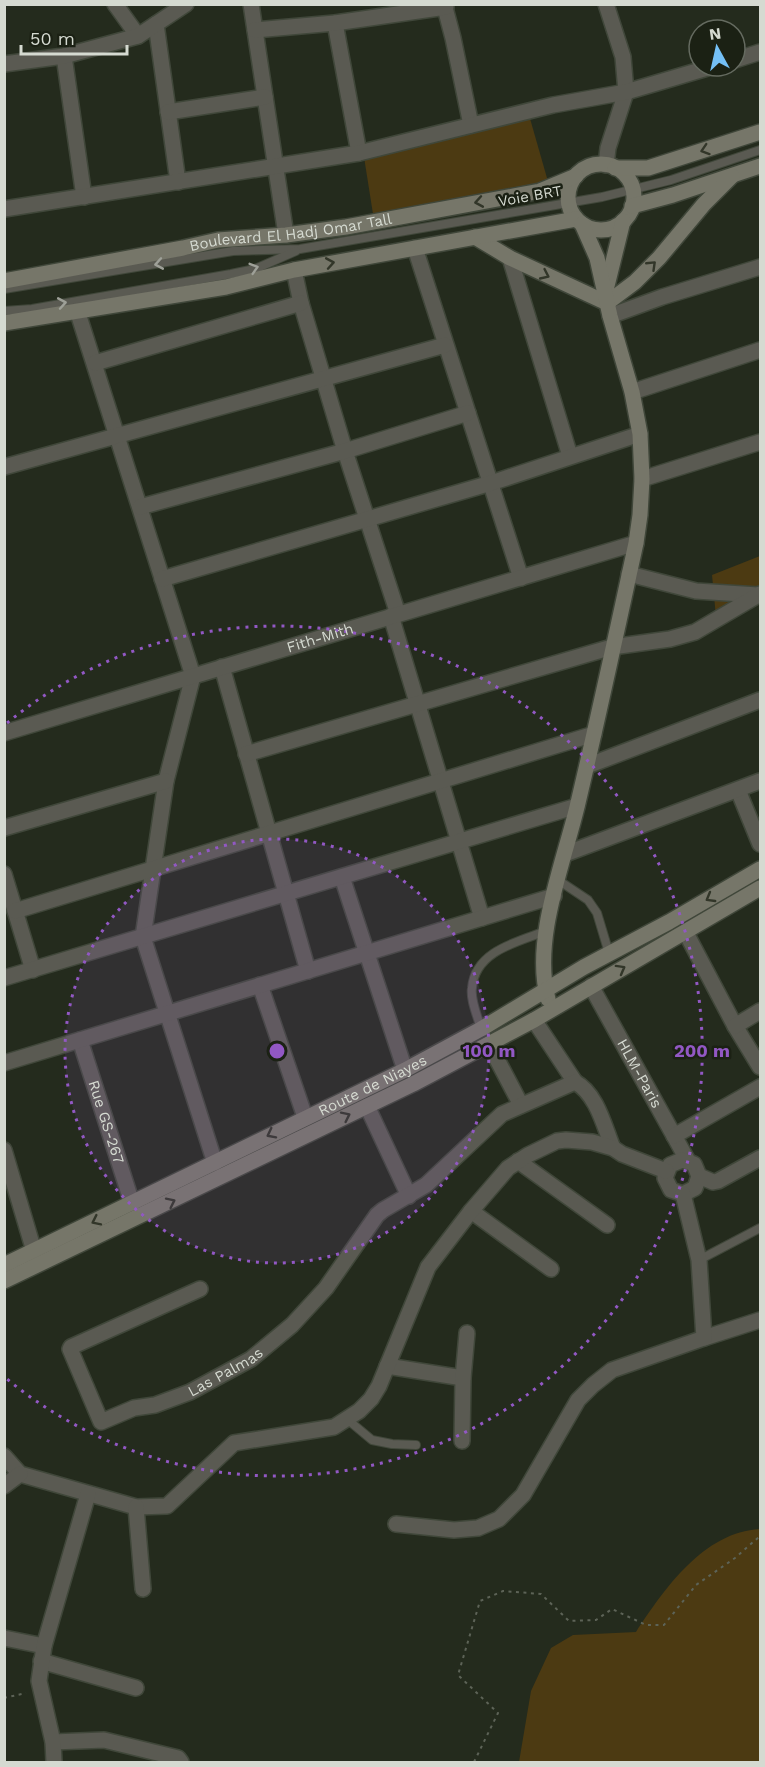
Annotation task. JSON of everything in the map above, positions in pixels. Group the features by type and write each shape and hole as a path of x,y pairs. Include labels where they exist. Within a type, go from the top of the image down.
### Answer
{"main road":[{"name":"Boulevard El Hadj Omar Tall","path":"4,281 218,240 286,235 346,227 540,191 576,176 590,166 648,168 760,132"},
{"path":"607,304 623,221 632,198 627,177 611,166"},
{"path":"632,198 732,176 760,166"},
{"path":"551,1010 543,965 547,931 636,543 642,479 640,434 632,392 607,304 597,258 568,203 570,186 576,176"},
{"path":"607,304 635,282 659,258 704,204 732,176"},
{"path":"4,323 226,287 294,270 475,237 579,222 592,229 603,229 614,227 623,221"},
{"path":"475,237 510,258 607,304"},
{"name":"Route de Niayes","path":"4,1265 405,1070 760,869"},
{"name":"Route de Niayes","path":"4,1281 368,1106 489,1044 686,933 760,888"}],"street":[{"path":"116,4 138,36"},
{"path":"4,64 64,56 138,36 186,4"},
{"path":"251,4 286,235"},
{"path":"606,4 623,57 626,92 608,148 611,166"},
{"path":"255,30 336,22 445,6 471,125"},
{"path":"336,22 359,153"},
{"path":"156,24 178,182"},
{"path":"64,56 84,197"},
{"path":"4,209 359,153 553,105 626,92 687,74"},
{"path":"168,112 265,98"},
{"path":"415,248 521,578"},
{"path":"510,258 570,456"},
{"path":"607,304 662,297 760,267"},
{"path":"294,270 301,303 367,519 417,702 482,918"},
{"path":"95,363 301,303"},
{"path":"77,310 193,676 166,781 143,937 215,1163"},
{"path":"4,467 446,345"},
{"path":"632,392 760,350"},
{"path":"140,507 345,451 468,412"},
{"path":"162,579 491,483 640,434"},
{"path":"642,479 760,442"},
{"name":"Fith-Mith","path":"4,733 636,543"},
{"path":"629,574 696,591 759,595"},
{"path":"246,754 417,702 612,647 670,639 695,632 759,595"},
{"path":"222,667 308,971"},
{"path":"586,766 760,700"},
{"path":"15,911 594,734"},
{"path":"4,828 166,781"},
{"path":"565,854 760,781"},
{"path":"738,790 760,844"},
{"path":"4,978 577,806"},
{"path":"4,874 33,970"},
{"path":"342,877 405,1070"},
{"path":"4,1063 554,896"},
{"path":"686,933 735,1026 760,1067"},
{"path":"260,985 305,1117"},
{"name":"HLM-Paris","path":"591,986 688,1161"},
{"path":"735,1026 760,1011"},
{"path":"534,1020 575,1082 583,1086 592,1096 613,1148"},
{"name":"Rue GS-267","path":"80,1040 132,1203"},
{"path":"489,1044 521,1106"},
{"path":"368,1106 409,1196 426,1185 502,1114 575,1082"},
{"path":"674,1136 760,1087"},
{"path":"4,1456 20,1474 136,1507 167,1506 234,1443 334,1428 348,1420 371,1399 379,1386 428,1268 471,1211 508,1168 518,1161 557,1141 592,1142 613,1148 622,1154 666,1171"},
{"path":"4,1150 8,1174 34,1251"},
{"path":"699,1176 713,1182 718,1181 760,1158"},
{"path":"518,1161 607,1226"},
{"path":"688,1161 698,1170 699,1176 695,1188 683,1194 671,1190 667,1184 666,1171 675,1162 688,1161"},
{"path":"683,1194 699,1260 704,1338"},
{"name":"Las Palmas","path":"200,1289 71,1347 101,1422 134,1408 154,1405 190,1392 251,1359 292,1325 326,1287 377,1215 392,1204 409,1196"},
{"path":"471,1211 550,1269"},
{"path":"396,1524 454,1530 478,1528 499,1519 523,1495 578,1400 612,1370 760,1320"},
{"path":"462,1441 463,1378 467,1333"},
{"path":"387,1366 463,1378"},
{"path":"4,1486 20,1474"},
{"path":"54,1762 39,1672 42,1654 88,1494"},
{"path":"136,1507 143,1589"},
{"path":"4,1638 136,1689"},
{"path":"52,1742 104,1740 178,1758 181,1762"}],"lane":[{"name":"Voie BRT","path":"4,289 233,251 300,249 568,203 632,198 671,180 760,150"},
{"name":"Voie BRT","path":"4,311 32,309 255,269 300,249"},
{"path":"558,880 588,900 597,913 609,953"},
{"path":"481,1029 471,989 476,969 491,954 547,931"},
{"path":"699,1260 760,1228"},
{"path":"348,1420 372,1440 416,1445"}],"path":[{"path":"474,1762 498,1713 458,1675 480,1602 503,1591 541,1594 569,1621 596,1620 612,1609 646,1625 664,1625 696,1585 735,1558 760,1536"},
{"path":"4,1698 41,1690"}],"shaded area":[{"path":"529,115 549,185 382,217 373,214 364,157"},
{"path":"760,556 760,599 716,617 712,575"},
{"path":"760,1529 760,1762 519,1762 531,1691 551,1648 573,1635 636,1632 673,1581 704,1551 740,1532"}]}
